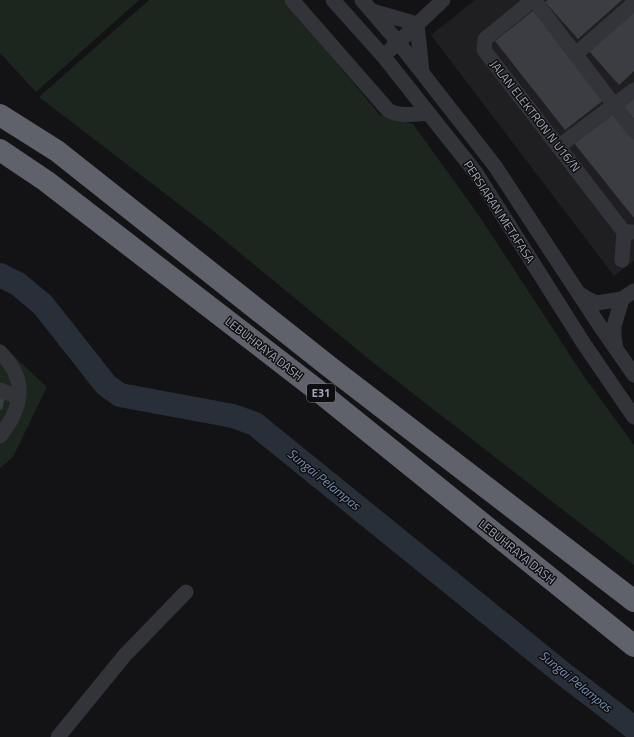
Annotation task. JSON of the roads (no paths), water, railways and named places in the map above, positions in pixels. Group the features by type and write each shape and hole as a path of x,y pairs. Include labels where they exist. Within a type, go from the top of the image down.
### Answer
{"highway":[{"name":"E31","path":"0,115 57,151 324,363 634,601"},
{"name":"LEBUHRAYA DASH","path":"0,150 46,181 317,390 634,646"}],"street":[{"path":"292,0 388,110 399,114 428,113"},
{"name":"PERSIARAN METAFASA","path":"333,0 384,57 476,173 584,344 634,416"},
{"path":"384,57 443,0"},
{"path":"534,0 634,131"},
{"name":"JALAN ELEKTRON N U16/N","path":"534,0 485,39 484,50 558,147 629,232"},
{"path":"576,54 634,3"},
{"path":"367,6 417,24"},
{"name":"PERSIARAN METAFASA","path":"367,6 398,42 495,166 577,292 634,375"},
{"path":"417,24 422,72"},
{"path":"558,147 634,90"},
{"path":"622,260 629,232"},
{"path":"577,292 597,303 628,295"},
{"path":"616,350 614,326 628,295"},
{"path":"0,436 12,419 18,403 20,386 17,375 2,358"},
{"path":"0,390 18,397"},
{"path":"58,737 125,655 186,592"}],"waterway":[{"name":"Sungai Pelampas","path":"0,275 18,284 43,305 106,385 120,395 233,416 255,424 561,672 634,728"}]}
